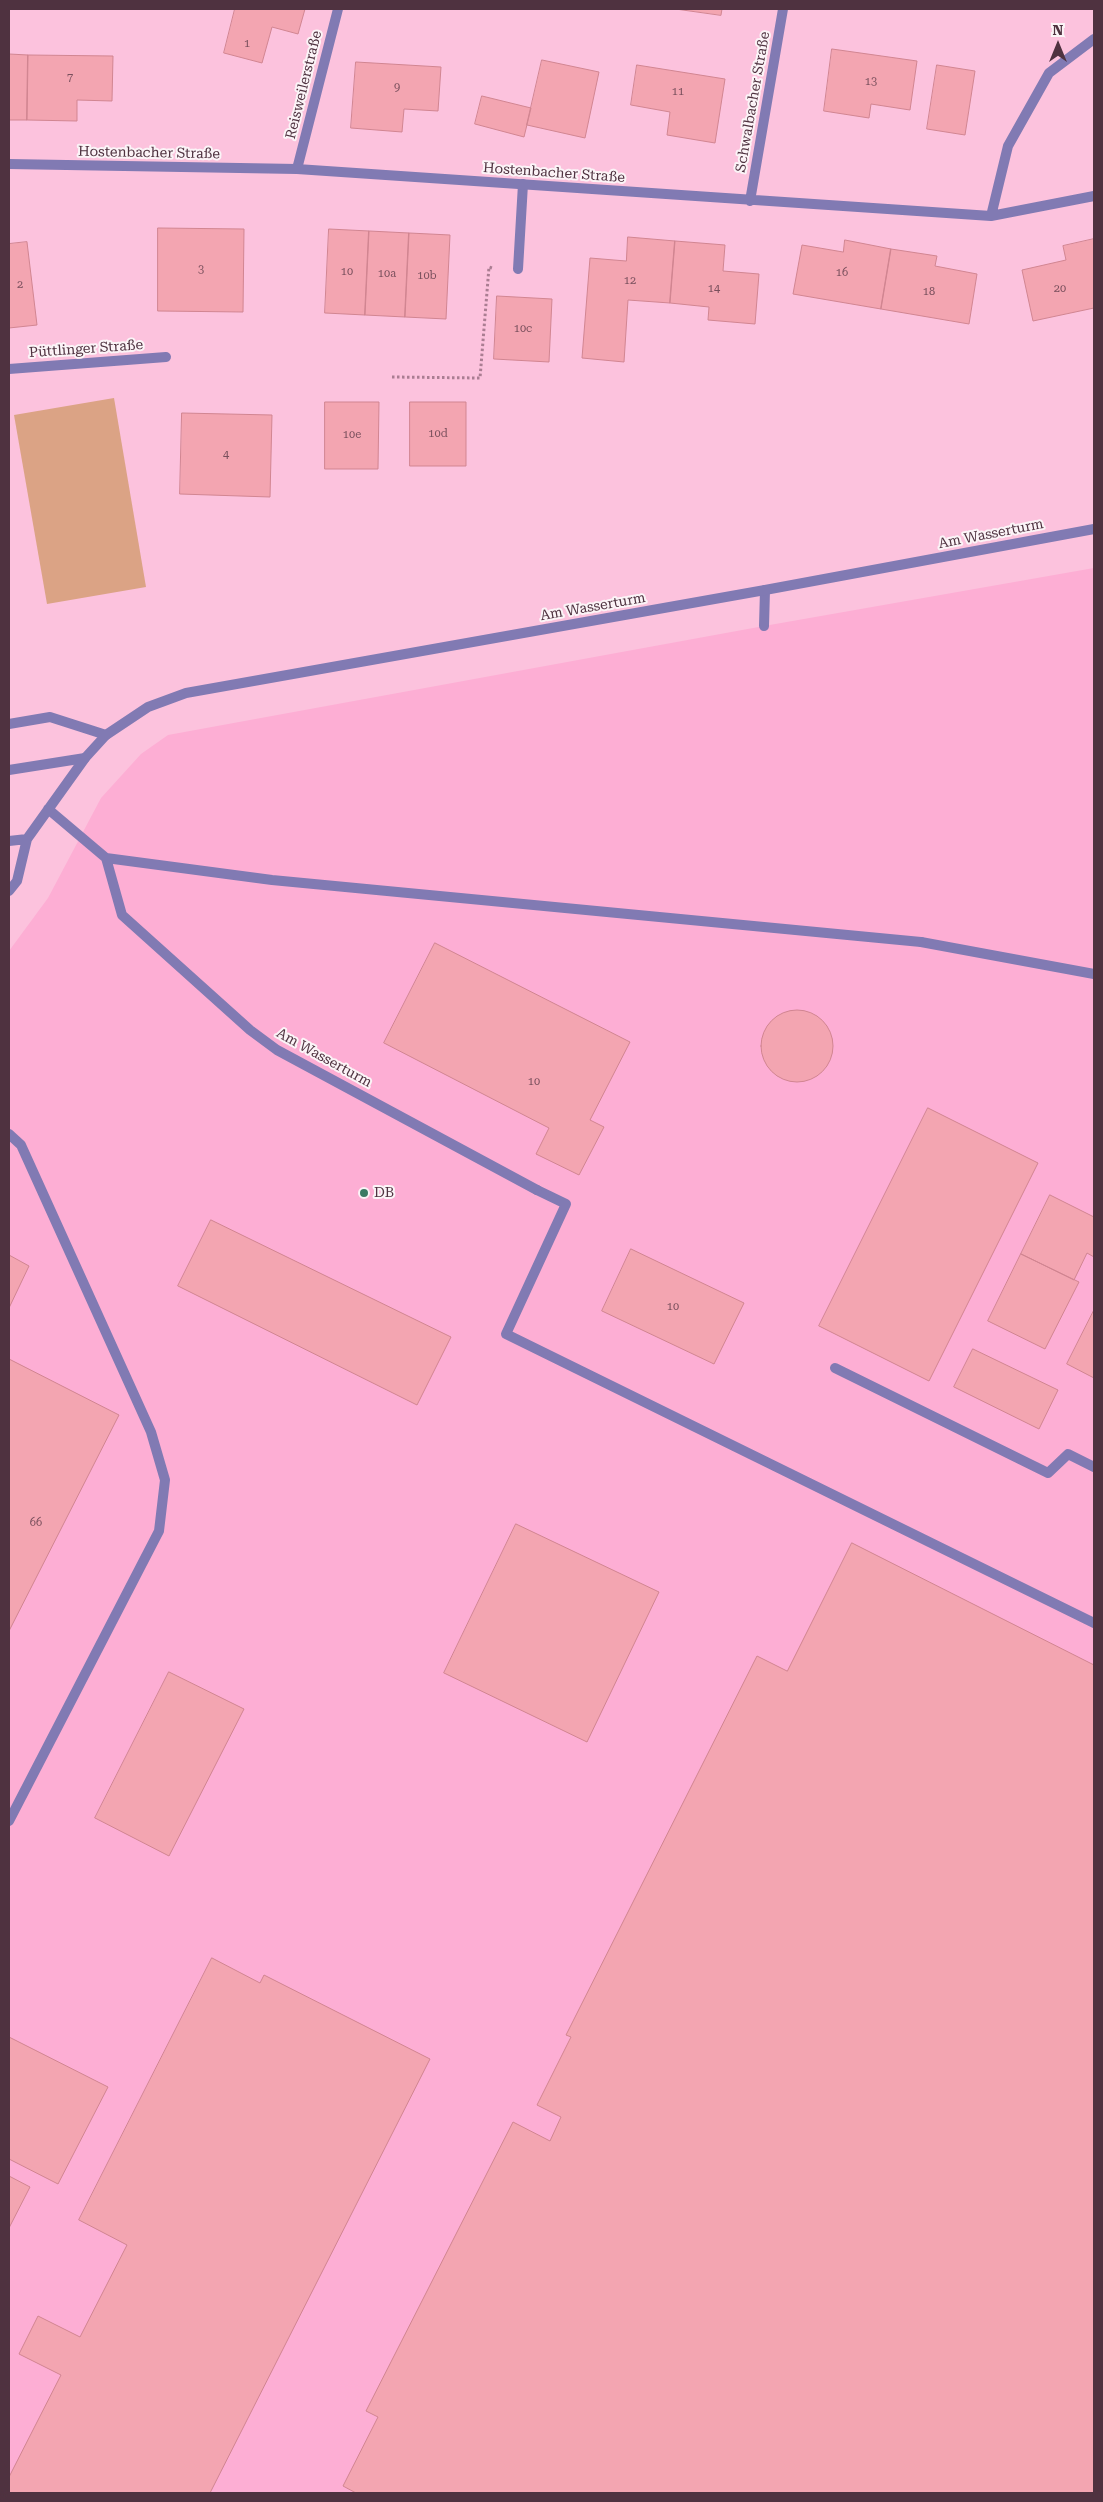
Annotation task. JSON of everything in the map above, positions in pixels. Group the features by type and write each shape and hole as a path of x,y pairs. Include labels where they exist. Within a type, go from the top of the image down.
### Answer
{"street":[{"name":"Reisweilerstraße","path":"297,169 338,9"},
{"name":"Schwalbacher Straße","path":"750,201 783,9"},
{"path":"991,216 1008,146 1048,73 1094,38"},
{"name":"Hostenbacher Straße","path":"9,164 297,169 991,216 1094,196"},
{"path":"518,269 523,184"},
{"name":"Püttlinger Straße","path":"9,369 166,357"},
{"name":"Am Wasserturm","path":"9,891 17,880 26,839 85,758 106,736 148,707 186,693 765,590 1094,529"},
{"path":"764,626 765,590"},
{"path":"9,724 50,717 106,736"},
{"path":"9,770 85,758"},
{"path":"48,809 106,858 272,880 921,942 1094,974"},
{"path":"9,841 26,839"},
{"name":"Am Wasserturm","path":"106,858 122,915 250,1030 277,1050 566,1204 506,1334 1094,1623"},
{"path":"9,1134 21,1145 26,1154 151,1432 165,1480 159,1531 9,1821"},
{"path":"835,1368 1048,1473 1068,1454 1094,1467"}],"path":[{"path":"392,377 480,378 489,268 518,269"}],"shaded area":[{"path":"114,398 146,587 47,604 14,415"},
{"path":"1094,568 1094,2493 9,2493 9,951 48,898 101,798 141,754 168,735"}],"building":[{"path":"235,9 305,9 298,34 272,27 262,63 224,53"},
{"path":"676,9 722,9 721,15"},
{"path":"832,49 917,61 910,110 871,104 869,118 824,111"},
{"path":"9,54 28,55 27,120 9,120"},
{"path":"28,55 113,56 112,101 77,100 77,121 27,120"},
{"path":"542,60 599,72 585,138 527,125"},
{"path":"356,62 441,67 438,111 404,109 402,132 351,128"},
{"path":"637,65 725,79 715,143 667,135 670,112 631,105"},
{"path":"937,65 975,71 965,135 927,129"},
{"path":"482,96 531,108 524,137 475,124"},
{"path":"158,228 244,229 243,312 158,311"},
{"path":"329,229 369,231 365,315 325,313"},
{"path":"369,231 409,233 405,317 365,315"},
{"path":"409,233 450,235 446,319 405,317"},
{"path":"628,237 675,241 670,303 628,300 624,362 582,358 590,258 626,261"},
{"path":"1094,239 1094,308 1033,321 1022,270 1066,260 1063,246"},
{"path":"845,240 891,249 881,309 793,294 802,245 843,252"},
{"path":"675,241 725,245 723,271 759,274 755,324 708,320 709,307 670,303"},
{"path":"27,242 37,325 9,328 9,244"},
{"path":"891,249 937,256 935,266 977,274 969,324 881,309"},
{"path":"497,296 552,299 549,362 494,359"},
{"path":"325,402 379,402 378,469 325,469"},
{"path":"410,402 466,402 466,466 410,466"},
{"path":"182,413 272,415 270,497 180,494"},
{"path":"435,943 630,1042 590,1120 604,1127 579,1175 536,1154 549,1128 384,1043"},
{"path":"797,1010 817,1016 827,1026 833,1046 827,1066 817,1076 797,1082 777,1076 767,1066 761,1046 767,1026 777,1016"},
{"path":"928,1108 1038,1163 929,1381 819,1326"},
{"path":"1050,1195 1094,1217 1094,1257 1087,1253 1074,1280 1021,1254"},
{"path":"211,1220 451,1337 417,1405 178,1286"},
{"path":"631,1249 744,1303 714,1364 602,1311"},
{"path":"1021,1254 1079,1282 1045,1349 988,1321"},
{"path":"9,1255 29,1266 9,1308"},
{"path":"1094,1310 1094,1378 1067,1364"},
{"path":"973,1349 1058,1390 1039,1429 954,1387"},
{"path":"9,1359 119,1415 9,1631"},
{"path":"516,1524 659,1592 587,1742 444,1673"},
{"path":"852,1543 1094,1665 1094,2493 356,2493 343,2486 378,2417 366,2411 513,2122 550,2141 561,2117 537,2105 571,2037 566,2035 757,1656 787,1671"},
{"path":"169,1672 244,1709 169,1856 95,1818"},
{"path":"212,1958 260,1983 264,1975 430,2059 210,2493 9,2493 9,2477 61,2375 19,2354 38,2316 80,2337 127,2245 79,2220"},
{"path":"9,2037 108,2087 58,2184 9,2159"},
{"path":"9,2176 30,2187 9,2228"}],"place":[{"name":"DB","path":"364,1193"}]}
